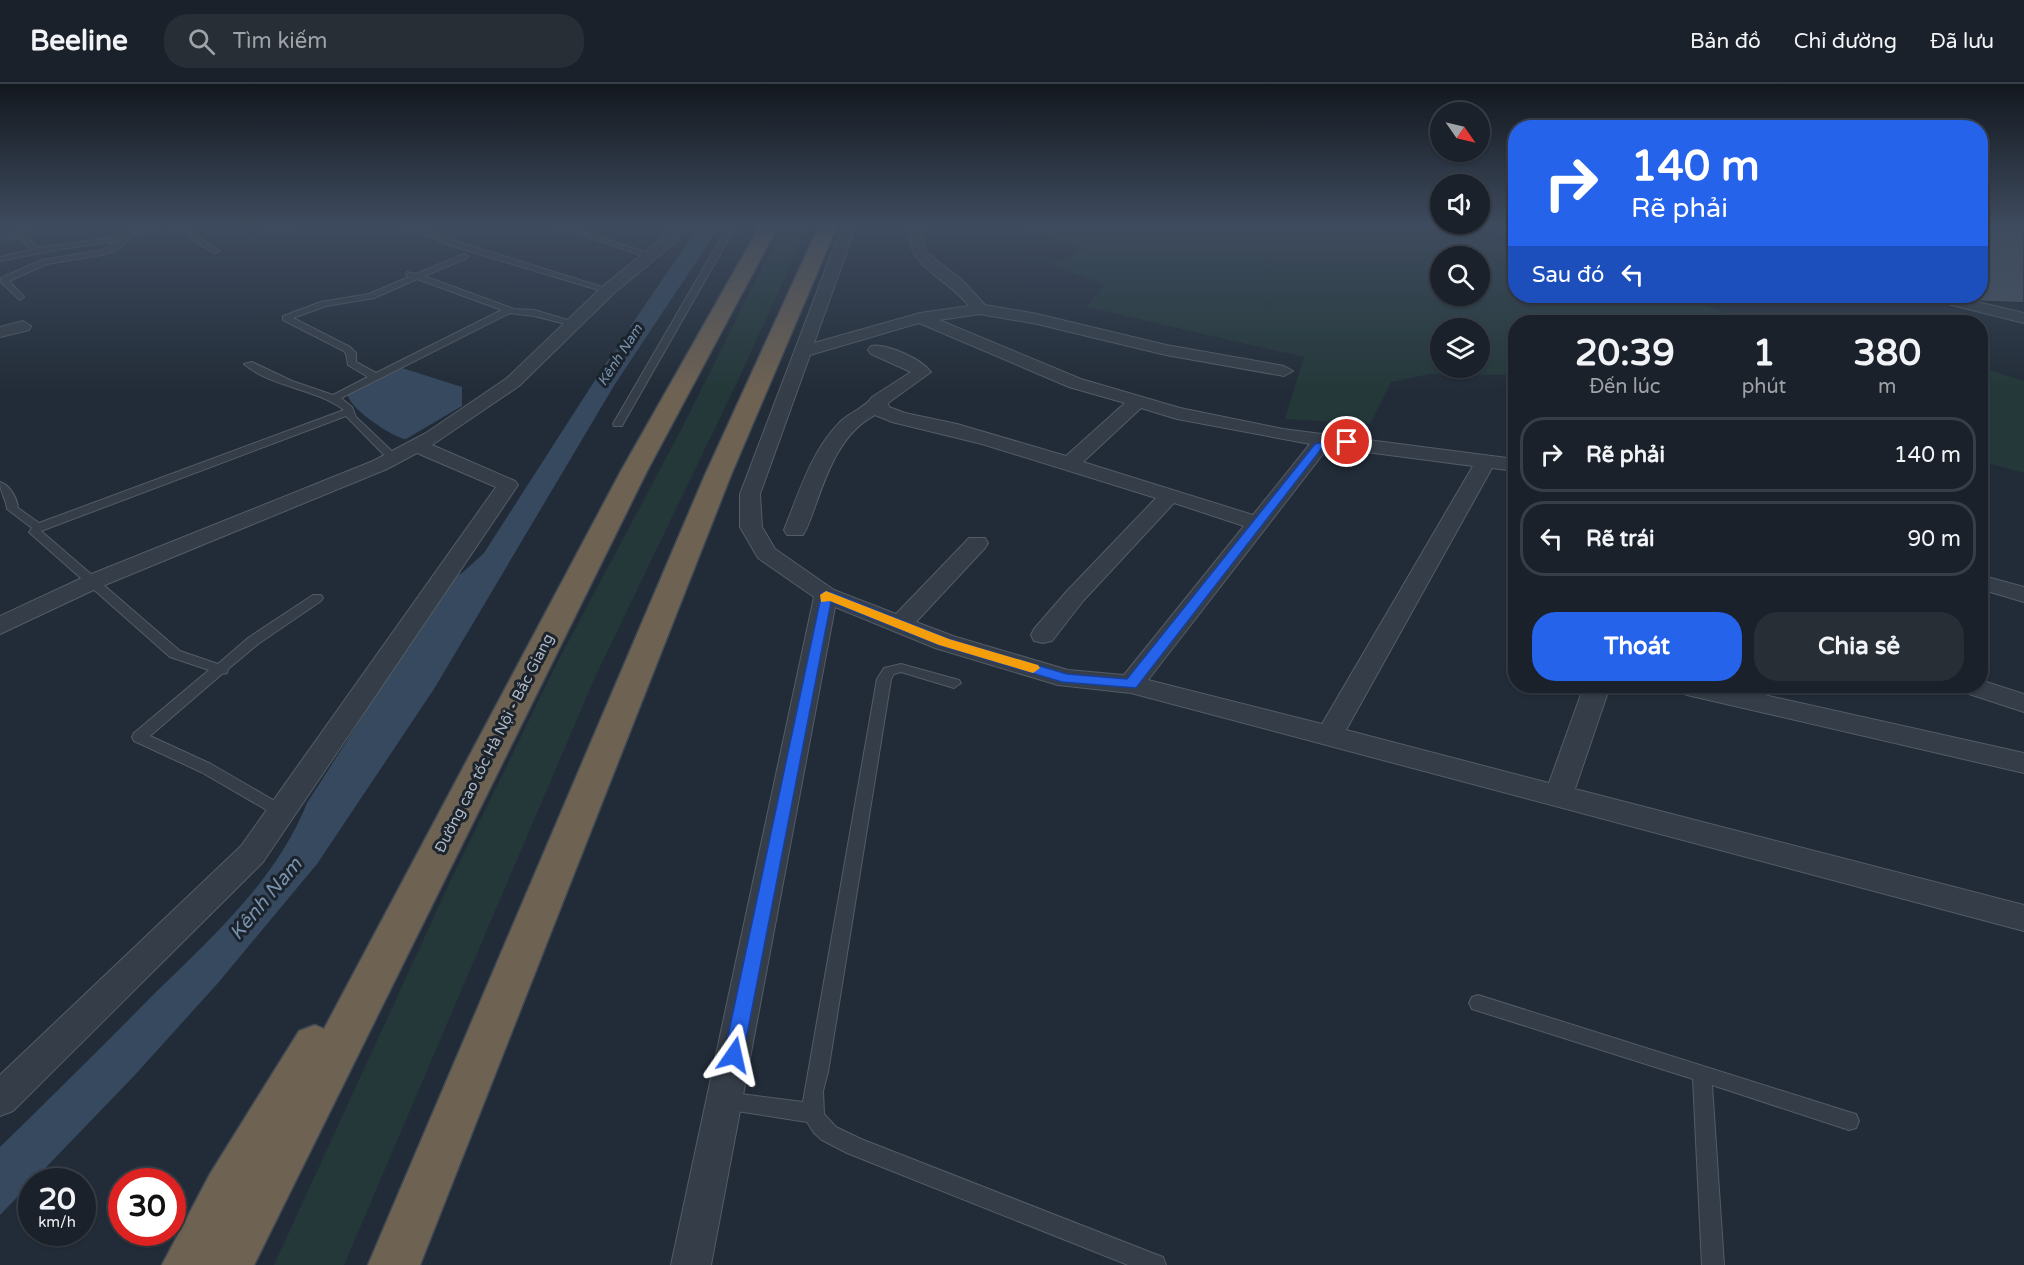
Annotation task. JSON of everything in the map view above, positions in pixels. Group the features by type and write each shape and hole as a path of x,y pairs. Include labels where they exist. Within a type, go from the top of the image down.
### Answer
{"highway":[{"name":"Đường cao tốc Hà Nội - Bắc Giang","path":"226,1265 634,471 739,281"},
{"path":"394,1265 718,475 804,281"},
{"path":"188,1265 228,1192 467,796"}],"street":[{"path":"0,626 92,582 393,458 416,446 513,382 620,281"},
{"path":"828,281 750,494 751,527 766,553 826,595 944,642 1067,679 1131,684 2024,918"},
{"path":"954,281 980,309"},
{"path":"1963,303 2024,318"},
{"path":"801,352 920,318 980,309 1037,318 1177,352 1284,371"},
{"path":"920,318 1075,383 1136,403 1283,435 1360,443 1508,464"},
{"path":"0,332 23,326"},
{"path":"795,530 828,450 853,420 878,406 879,401 922,372 916,367 877,350"},
{"path":"1069,464 1136,403"},
{"path":"878,406 884,414 932,423 1258,523"},
{"path":"1131,684 1319,446 1335,442"},
{"path":"0,1100 252,854 508,485 416,446"},
{"path":"1329,736 1485,462"},
{"path":"1043,634 1075,596 1170,495"},
{"path":"899,626 977,543"},
{"path":"1988,584 2024,595"},
{"path":"691,1265 826,595"},
{"path":"1988,691 2024,703"},
{"path":"1558,796 1595,693"},
{"path":"1718,693 2024,763"}],"lane":[{"path":"5,281 20,297"},
{"path":"375,377 351,363 351,353 347,350 286,318 324,304 371,296 397,281"},
{"path":"430,281 509,310 534,313 574,323"},
{"path":"579,281 608,290"},
{"path":"618,424 700,281"},
{"path":"334,398 509,310"},
{"path":"249,364 289,383 334,398 349,412 351,418 393,458"},
{"path":"222,670 175,654 35,532 38,527 135,493 280,435 349,412"},
{"path":"0,484 12,500 13,509 38,527"},
{"path":"282,812 206,768 138,738 222,670 253,641 316,598"},
{"path":"954,683 901,668 889,671 884,679 819,1072 811,1096 812,1113 826,1133 870,1153 1155,1265"},
{"path":"1478,1003 1849,1121"},
{"path":"1702,1073 1713,1265"},
{"path":"724,1101 812,1113"}],"green space":[{"path":"755,281 783,281 740,376 595,677 344,1265 274,1265 449,884 557,663 680,432"},
{"path":"1095,281 1430,281 1430,306 1490,306 1490,281 1508,281 1508,303 1702,303 1729,315 1508,315 1508,375 1490,375 1490,318 1430,318 1430,374 1391,382 1370,424 1285,419 1304,357 1086,307 1105,285"},
{"path":"1988,370 2024,381 2024,473 1988,463"}],"water":[{"name":"Kênh Nam","path":"669,281 683,281 615,384 434,689 317,864 218,983 134,1076 45,1168 18,1168 18,1196 0,1215 0,1147 219,930 260,883 294,831 307,803 452,577 462,573 484,553 606,363"},
{"path":"402,368 462,387 462,406 406,439 392,434 362,414 349,399 348,394"}],"building":[{"path":"1988,281 2024,281 2024,303 1988,302"}],"waterway":[{"name":"Kênh Nam","path":"639,327 669,281"}],"slow traffic":[{"path":"825,599 826,595 944,642 1033,668"}],"route":[{"path":"734,1055 826,595 944,642 1067,679 1131,684 1319,446 1347,442"}]}
